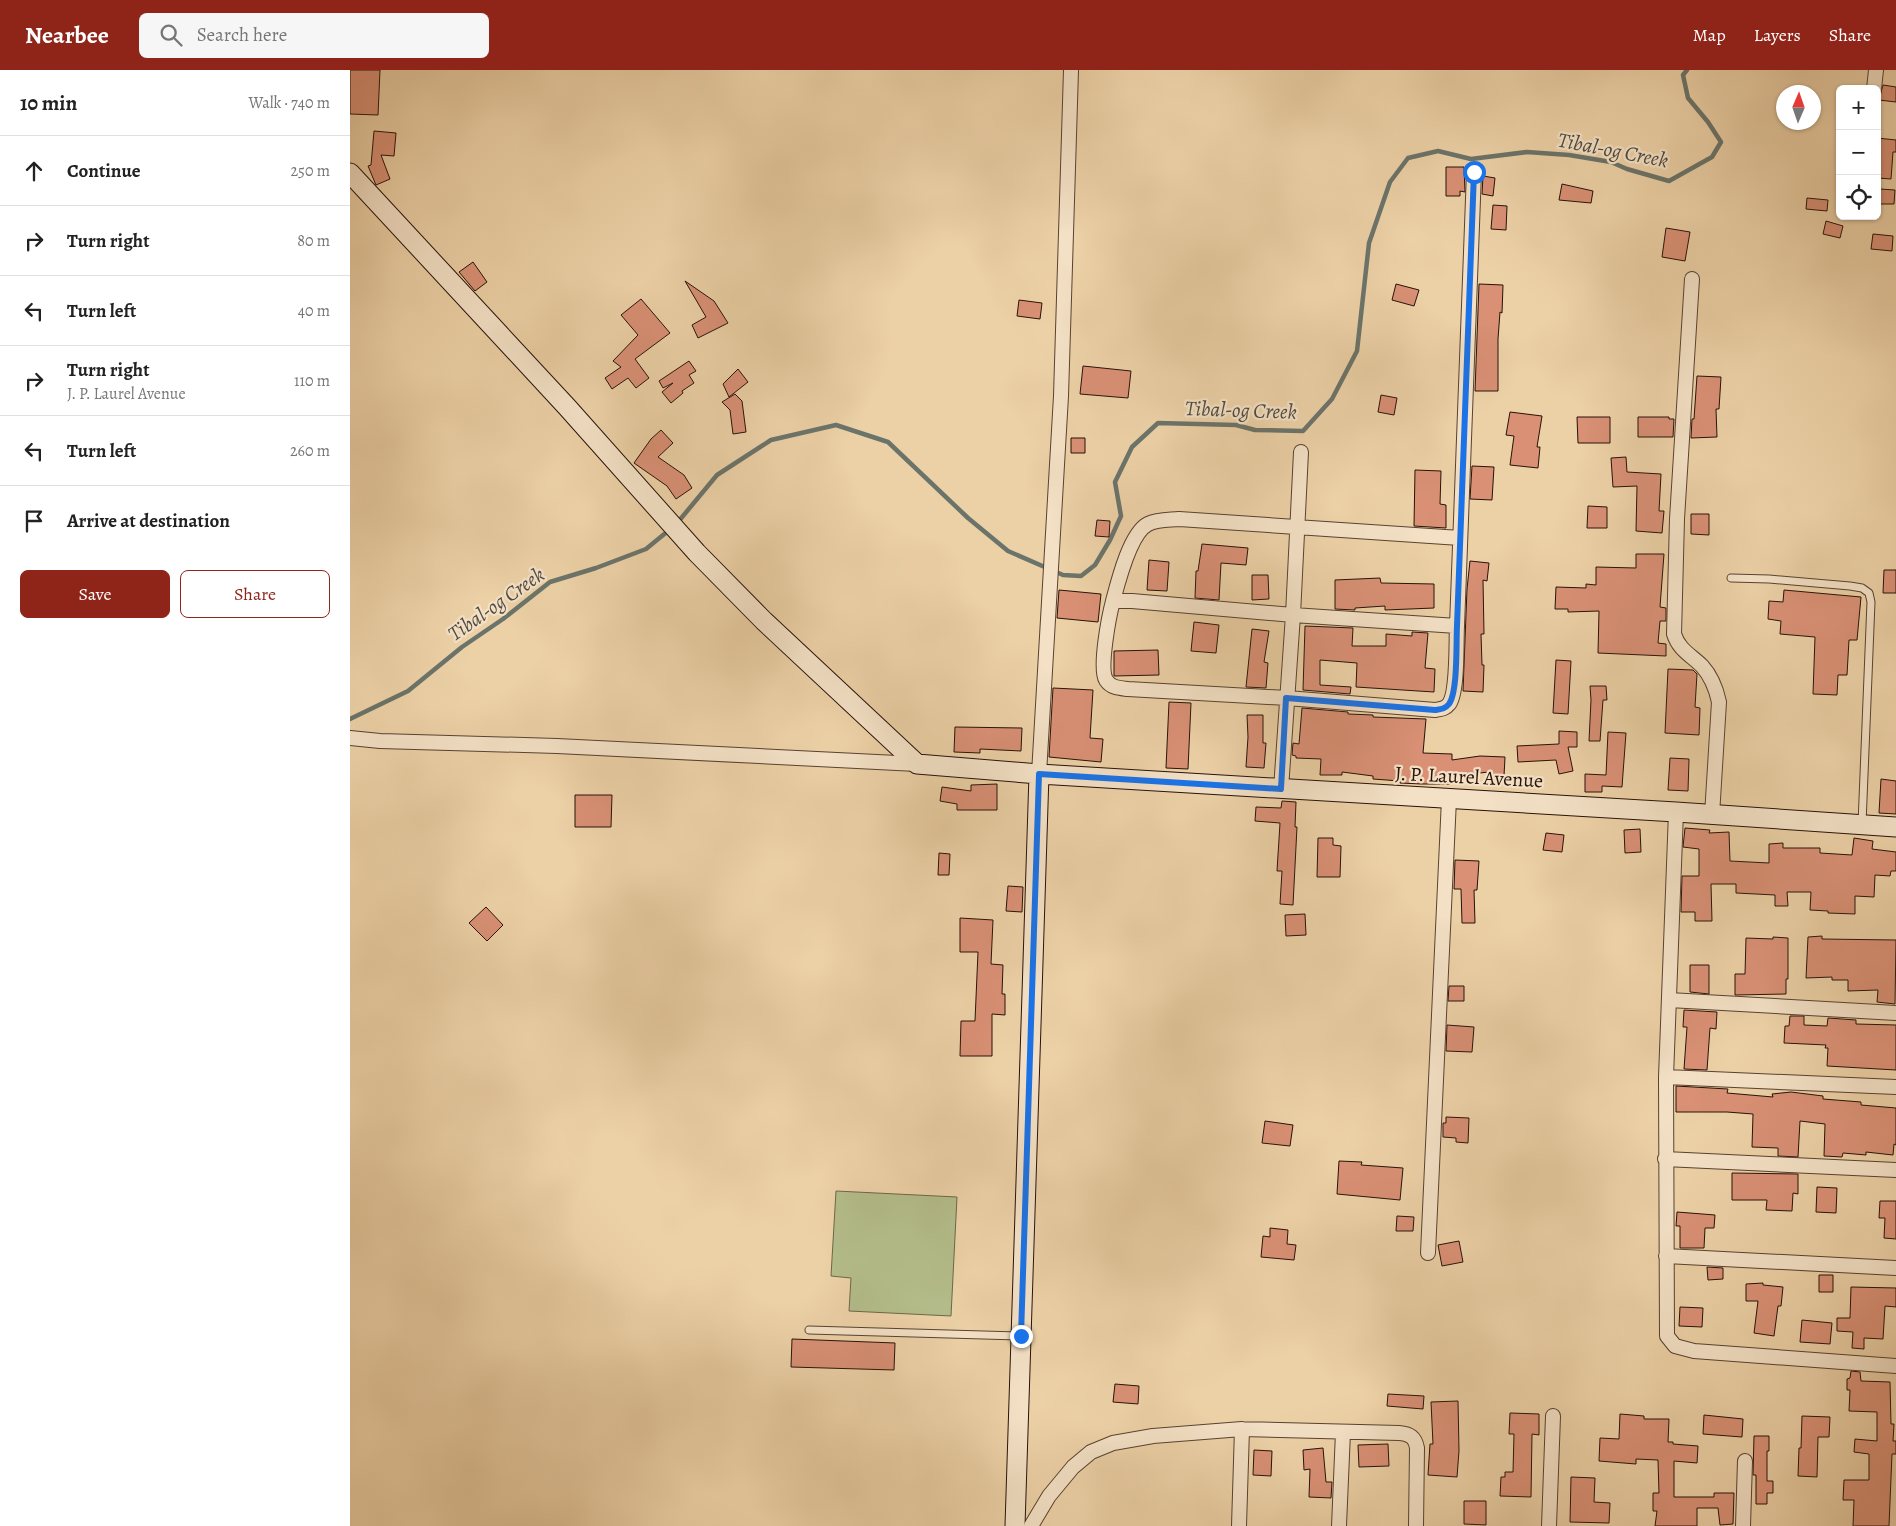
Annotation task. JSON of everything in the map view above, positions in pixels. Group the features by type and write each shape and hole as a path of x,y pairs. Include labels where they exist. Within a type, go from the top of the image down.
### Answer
{"street":[{"path":"1015,1526 1039,774 1061,396 1071,70"},
{"path":"1874,85 1876,70"},
{"path":"350,172 561,400 697,553 764,621 917,764"},
{"path":"1460,538 1179,519 1161,520 1148,524 1140,530 1124,563 1108,620 1104,672 1107,682 1114,687 1128,689 1286,698 1435,710 1445,708 1452,698 1454,690 1457,626 1474,172"},
{"path":"1692,279 1677,519 1674,634 1683,650 1702,666 1716,688 1718,702 1712,814"},
{"path":"1281,789 1293,615 1301,452"},
{"path":"1113,601 1457,626"},
{"path":"350,738 380,741 557,746 917,764"},
{"name":"J. P. Laurel Avenue","path":"917,764 1039,774 1712,814 1896,827"},
{"path":"1428,1253 1449,799"},
{"path":"1676,812 1666,1077 1667,1336 1675,1346 1694,1351 1896,1366"},
{"path":"1670,1000 1896,1013"},
{"path":"1666,1077 1896,1087"},
{"path":"1665,1159 1896,1170"},
{"path":"1666,1256 1896,1268"},
{"path":"1549,1526 1553,1416"},
{"path":"1239,1526 1242,1429"},
{"path":"1031,1526 1049,1496 1073,1467 1091,1452 1113,1443 1154,1436 1242,1429 1399,1433 1412,1436 1416,1440 1417,1448 1416,1526"},
{"path":"1339,1526 1343,1432"},
{"path":"1743,1526 1745,1461"}],"lane":[{"path":"1731,578 1769,579 1856,587 1862,588 1869,593 1871,602 1862,825"},
{"path":"809,1330 1021,1336"}],"green space":[{"path":"836,1191 957,1197 951,1316 849,1311 851,1278 831,1276"}],"building":[{"path":"350,70 380,70 378,115 350,114"},
{"path":"1883,85 1896,87 1896,102 1881,100"},
{"path":"374,131 396,133 394,156 381,155 390,179 376,185 368,166 371,165"},
{"path":"1881,138 1896,140 1896,152 1893,152 1891,179 1881,178"},
{"path":"1446,167 1464,167 1465,192 1460,191 1460,196 1446,196"},
{"path":"1483,176 1495,178 1493,196 1482,194"},
{"path":"1562,184 1593,191 1591,203 1559,200"},
{"path":"1881,189 1895,190 1894,204 1881,204"},
{"path":"1807,198 1828,200 1827,211 1806,209"},
{"path":"1493,205 1507,206 1506,230 1491,229"},
{"path":"1826,221 1843,226 1840,238 1823,234"},
{"path":"1666,228 1690,232 1685,261 1662,257"},
{"path":"1873,234 1893,236 1892,251 1871,249"},
{"path":"473,262 487,282 475,291 459,272"},
{"path":"685,281 714,301 728,323 698,338 692,325 706,317"},
{"path":"1396,284 1419,290 1414,306 1392,300"},
{"path":"1479,284 1503,285 1502,313 1500,312 1498,339 1498,391 1475,391"},
{"path":"641,299 670,333 635,359 649,378 636,388 628,378 612,389 605,378 621,367 613,361 638,335 621,315"},
{"path":"1019,300 1042,303 1040,319 1017,316"},
{"path":"689,361 696,371 689,375 694,383 682,391 683,393 671,403 662,392 673,383 663,388 659,381"},
{"path":"1083,366 1131,371 1128,398 1080,394"},
{"path":"738,369 748,382 729,397 723,384"},
{"path":"1697,376 1721,377 1719,409 1716,409 1717,437 1691,438"},
{"path":"735,394 742,401 746,432 733,434 730,410 722,402"},
{"path":"1381,395 1397,398 1394,415 1378,412"},
{"path":"1510,412 1542,416 1537,447 1540,447 1538,468 1510,465 1514,436 1506,435"},
{"path":"1577,417 1610,417 1610,443 1578,443"},
{"path":"1638,417 1669,417 1669,419 1674,419 1673,437 1638,437"},
{"path":"661,430 673,443 658,457 684,475 692,488 676,499 667,486 634,463 651,439"},
{"path":"1071,438 1085,438 1085,453 1071,453"},
{"path":"1626,457 1627,472 1661,474 1659,511 1664,511 1662,533 1636,531 1637,486 1613,487 1611,458"},
{"path":"1472,466 1494,467 1492,500 1470,499"},
{"path":"1415,470 1441,471 1440,504 1446,505 1446,528 1414,526"},
{"path":"1588,506 1607,507 1607,528 1587,528"},
{"path":"1691,514 1709,514 1709,535 1691,534"},
{"path":"1097,520 1110,521 1109,537 1095,536"},
{"path":"1202,544 1248,548 1246,565 1221,563 1219,600 1195,598 1196,571 1198,571"},
{"path":"1636,554 1664,554 1660,607 1666,608 1666,621 1660,621 1658,643 1666,644 1666,656 1598,653 1599,611 1568,612 1568,609 1555,609 1556,587 1586,588 1586,584 1596,585 1596,567 1636,568"},
{"path":"1149,560 1169,562 1167,591 1147,590"},
{"path":"1470,561 1489,563 1487,581 1483,580 1484,634 1481,634 1482,665 1484,665 1483,692 1463,691"},
{"path":"1884,570 1896,570 1896,593 1883,593"},
{"path":"1252,575 1268,575 1269,599 1252,600"},
{"path":"1380,578 1381,583 1434,584 1434,608 1385,610 1385,606 1355,608 1355,610 1335,609 1335,580"},
{"path":"1059,590 1101,594 1098,622 1057,618"},
{"path":"1784,590 1861,597 1857,640 1849,640 1847,675 1838,675 1837,695 1813,694 1815,637 1780,634 1781,621 1768,619 1769,601 1783,602"},
{"path":"1194,622 1219,625 1216,653 1191,651"},
{"path":"1305,626 1353,628 1352,646 1386,646 1386,634 1412,636 1412,632 1428,633 1425,668 1435,669 1434,692 1356,687 1357,663 1320,660 1320,685 1351,687 1350,694 1303,690"},
{"path":"1252,629 1269,631 1264,662 1268,663 1266,688 1246,687"},
{"path":"1158,650 1159,675 1114,676 1114,651"},
{"path":"1556,660 1571,661 1568,714 1553,713"},
{"path":"1668,669 1693,670 1697,674 1695,707 1700,708 1699,735 1665,733"},
{"path":"1590,686 1606,686 1607,700 1603,700 1600,741 1589,741"},
{"path":"1053,688 1093,690 1090,738 1103,739 1101,762 1049,757"},
{"path":"1169,702 1191,703 1188,769 1166,768"},
{"path":"1302,708 1373,715 1373,717 1426,719 1423,753 1452,754 1452,760 1480,756 1505,757 1504,776 1488,775 1489,772 1452,776 1452,784 1421,784 1373,779 1373,776 1342,772 1342,775 1320,775 1321,759 1296,758 1296,756 1292,755 1293,743 1299,744"},
{"path":"1247,715 1263,715 1263,743 1266,743 1264,768 1246,767"},
{"path":"955,727 1022,728 1021,751 980,749 980,753 954,752"},
{"path":"1559,731 1577,732 1577,747 1568,747 1573,771 1559,774 1556,760 1518,762 1517,746 1559,744"},
{"path":"1608,732 1626,733 1622,787 1602,786 1602,792 1585,792 1585,774 1606,775"},
{"path":"1670,758 1689,759 1688,791 1668,790"},
{"path":"1881,779 1896,781 1896,814 1879,813"},
{"path":"997,784 997,810 957,810 957,804 940,801 942,787 971,791 971,785"},
{"path":"575,795 612,795 611,827 575,827"},
{"path":"1282,801 1296,802 1295,827 1297,827 1293,905 1280,904 1282,871 1277,871 1280,823 1255,821 1256,807 1281,808"},
{"path":"1685,828 1710,830 1709,833 1729,832 1730,861 1769,863 1769,844 1783,843 1783,848 1820,848 1820,853 1852,855 1854,838 1873,841 1872,849 1896,852 1896,871 1891,871 1890,876 1875,875 1874,897 1855,896 1855,914 1810,910 1811,892 1787,892 1788,906 1775,906 1775,895 1736,893 1736,884 1711,884 1712,921 1695,921 1695,912 1681,912 1682,876 1699,876 1699,849 1683,847"},
{"path":"1640,829 1641,852 1625,853 1624,830"},
{"path":"1546,833 1564,835 1562,852 1543,850"},
{"path":"1318,838 1333,838 1333,845 1341,846 1340,877 1317,877"},
{"path":"939,853 950,854 949,875 938,875"},
{"path":"1455,860 1479,861 1477,890 1474,890 1475,923 1462,923 1461,889 1454,889"},
{"path":"1008,886 1023,887 1022,912 1006,911"},
{"path":"486,907 503,925 487,941 469,923"},
{"path":"1305,914 1306,935 1286,936 1285,915"},
{"path":"960,918 993,920 991,964 1003,965 1002,994 1005,994 1005,1015 992,1014 992,1056 960,1056 961,1021 975,1021 978,952 960,952"},
{"path":"1822,936 1822,939 1896,940 1895,1004 1877,1002 1878,990 1848,991 1848,980 1832,980 1832,977 1806,978 1808,937"},
{"path":"1773,937 1788,938 1786,994 1735,995 1735,974 1745,974 1746,938 1773,939"},
{"path":"1690,965 1709,965 1709,994 1690,992"},
{"path":"1449,986 1464,986 1464,1001 1448,1001"},
{"path":"1684,1010 1717,1012 1716,1029 1710,1028 1707,1070 1684,1069 1687,1027 1683,1027"},
{"path":"1790,1016 1804,1016 1804,1025 1827,1026 1828,1018 1856,1020 1856,1024 1896,1025 1896,1070 1827,1066 1828,1048 1825,1048 1826,1045 1784,1043 1785,1026 1789,1026"},
{"path":"1447,1025 1474,1027 1472,1052 1446,1051"},
{"path":"1676,1086 1728,1089 1727,1093 1773,1097 1772,1094 1791,1092 1823,1096 1823,1099 1861,1102 1861,1105 1896,1108 1896,1145 1894,1144 1893,1155 1866,1152 1866,1155 1843,1153 1842,1157 1824,1156 1825,1124 1800,1121 1798,1157 1778,1156 1778,1148 1752,1147 1753,1114 1676,1112"},
{"path":"1446,1117 1469,1118 1468,1143 1456,1142 1456,1138 1443,1137 1443,1123 1446,1123"},
{"path":"1265,1121 1293,1125 1290,1146 1262,1143"},
{"path":"1339,1161 1362,1162 1361,1165 1403,1168 1400,1200 1337,1194"},
{"path":"1732,1173 1798,1174 1798,1194 1793,1193 1792,1211 1766,1210 1767,1200 1732,1200"},
{"path":"1817,1187 1837,1188 1836,1213 1816,1212"},
{"path":"1880,1201 1896,1201 1896,1239 1884,1238 1885,1218 1879,1218"},
{"path":"1677,1212 1715,1215 1714,1228 1705,1228 1704,1248 1680,1248 1680,1226 1676,1226"},
{"path":"1397,1216 1414,1217 1413,1231 1396,1231"},
{"path":"1270,1228 1288,1230 1287,1244 1296,1245 1294,1260 1261,1257 1263,1236 1270,1237"},
{"path":"1459,1241 1463,1262 1442,1266 1438,1245"},
{"path":"1707,1267 1723,1268 1723,1279 1708,1280"},
{"path":"1819,1275 1833,1275 1833,1292 1819,1292"},
{"path":"1763,1283 1763,1285 1783,1287 1774,1336 1754,1333 1758,1301 1746,1301 1746,1284"},
{"path":"1851,1287 1896,1288 1896,1307 1885,1306 1883,1339 1864,1338 1864,1349 1852,1348 1853,1332 1837,1331 1837,1318 1850,1318"},
{"path":"1680,1307 1703,1308 1702,1327 1679,1326"},
{"path":"1802,1320 1832,1323 1830,1344 1800,1342"},
{"path":"792,1339 895,1343 894,1370 791,1367"},
{"path":"1851,1371 1860,1372 1861,1381 1890,1382 1891,1424 1894,1424 1893,1441 1896,1441 1896,1454 1892,1454 1889,1526 1853,1526 1854,1500 1843,1500 1844,1480 1869,1480 1869,1454 1854,1452 1855,1439 1877,1441 1877,1412 1849,1411 1850,1390 1847,1390 1847,1379 1850,1378"},
{"path":"1115,1384 1139,1386 1138,1404 1113,1402"},
{"path":"1388,1394 1424,1396 1423,1409 1387,1406"},
{"path":"1458,1401 1459,1451 1457,1477 1428,1475 1430,1444 1433,1444 1431,1402"},
{"path":"1510,1413 1539,1414 1539,1435 1532,1434 1531,1497 1500,1496 1501,1477 1505,1477 1505,1472 1513,1472 1514,1434 1509,1434"},
{"path":"1620,1414 1644,1416 1644,1419 1669,1419 1668,1442 1698,1446 1697,1463 1674,1461 1674,1497 1714,1497 1714,1493 1734,1493 1733,1524 1720,1525 1718,1508 1697,1508 1697,1526 1655,1526 1657,1511 1653,1511 1653,1493 1659,1493 1658,1460 1636,1459 1636,1464 1599,1461 1600,1438 1619,1439"},
{"path":"1704,1415 1743,1419 1742,1437 1703,1434"},
{"path":"1802,1416 1830,1417 1829,1437 1818,1437 1817,1477 1798,1476"},
{"path":"1754,1436 1769,1436 1767,1481 1773,1481 1773,1493 1767,1493 1767,1504 1756,1504 1756,1475 1753,1475"},
{"path":"1388,1444 1389,1466 1359,1467 1358,1445"},
{"path":"1323,1448 1326,1482 1332,1482 1331,1498 1309,1497 1310,1469 1304,1470 1303,1450"},
{"path":"1254,1450 1272,1451 1271,1476 1253,1475"},
{"path":"1571,1477 1595,1478 1594,1502 1610,1503 1609,1523 1570,1522"},
{"path":"1464,1501 1486,1501 1486,1525 1464,1524"}],"waterway":[{"name":"Tibal-og Creek","path":"678,522 717,475 771,440 836,425 888,442 968,518 1008,551 1063,575 1081,576 1095,565 1110,540 1121,516 1115,482 1132,447 1158,423 1236,425 1255,430 1303,431 1332,399 1357,351 1369,243 1390,182 1408,158 1438,151 1471,159 1527,152 1569,155 1611,162 1627,169 1669,181 1712,157 1721,142 1708,122 1688,98 1683,75 1687,70"},
{"name":"Tibal-og Creek","path":"350,719 408,691 462,647 503,619 550,582 596,568 646,549 668,531"}],"route":[{"path":"1021,1336 1039,774 1281,789 1286,698 1435,710 1445,708 1449,704 1454,690 1474,172"}]}
